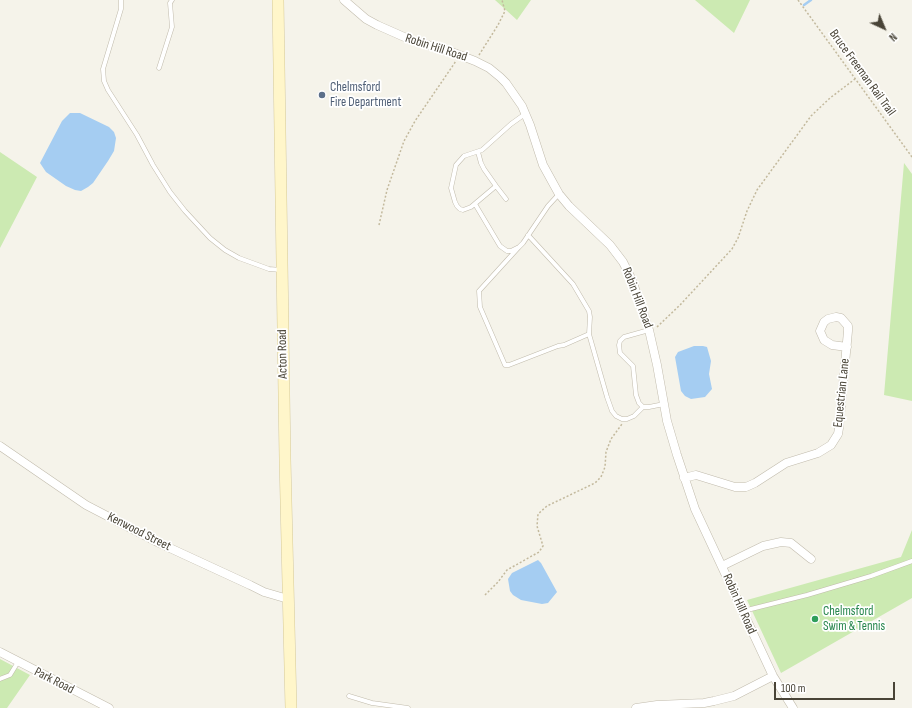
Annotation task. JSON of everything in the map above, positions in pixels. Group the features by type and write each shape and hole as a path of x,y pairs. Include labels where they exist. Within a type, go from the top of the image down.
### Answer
{"main road":[{"name":"Acton Road","path":"278,0 291,708"}],"street":[{"name":"Robin Hill Road","path":"344,0 366,19 377,25 411,40 460,54 493,71 506,83 526,114 543,165 558,194 610,245 622,262 632,280 649,330 658,366 671,435 684,478 701,523 773,676 793,708"},
{"name":"Equestrian Lane","path":"684,478 696,476 735,487 746,487 755,483 786,463 818,453 831,445 835,440 839,428 847,347"},
{"name":"Kenwood Street","path":"0,446 86,505 106,516 159,543 250,585 270,594 288,598"},
{"path":"722,566 763,546 781,542 791,543 811,559"},
{"name":"Park Road","path":"0,652 109,708"},
{"path":"636,708 714,702 734,696 773,676"}],"lane":[{"path":"121,0 121,9 103,70 104,81 108,90 137,135 170,192 210,238 225,250 240,258 269,269 282,270"},
{"path":"159,68 172,27 170,3 172,0"},
{"path":"496,186 467,209 460,209 455,202 451,188 454,172 460,159 486,147 511,124 526,114"},
{"path":"478,152 481,163 506,198"},
{"path":"558,194 519,247 479,291 478,298 480,308 505,365 510,365 589,334"},
{"path":"475,204 503,249 511,251 519,247"},
{"path":"528,235 573,284 589,310 589,334 612,411 616,416 625,419 634,416 643,407 664,404"},
{"path":"643,407 639,403 636,395 633,366 620,353 619,345 620,341 624,337 649,330"},
{"path":"743,611 808,595 871,576 912,561"},
{"path":"0,679 10,675 18,662"},
{"path":"349,696 372,703 408,708"}],"path":[{"path":"475,61 498,25 505,11 502,0"},
{"name":"Bruce Freeman Rail Trail","path":"798,0 912,157"},
{"path":"379,225 387,190 404,141 415,121 460,54"},
{"path":"649,330 656,328 680,305 732,249 741,232 752,199 764,180 817,108 855,79"},
{"path":"485,595 507,570 539,552 543,546 538,526 538,514 547,506 595,483 600,477 611,438 625,419"}],"green space":[{"path":"495,0 531,0 517,20"},
{"path":"695,0 750,0 734,33"},
{"path":"0,152 37,177 0,248"},
{"path":"904,163 912,174 912,401 884,395"},
{"name":"Chelmsford Swim & Tennis","path":"912,530 912,598 781,673 747,600 901,557"},
{"path":"0,659 30,675 7,708 0,708"}],"water":[{"path":"70,113 80,113 109,127 114,132 116,138 114,151 108,161 93,183 81,191 66,186 46,172 40,163 62,121"},
{"path":"694,346 707,347 711,361 709,374 712,389 705,397 691,399 685,396 681,391 675,357 678,352"},
{"path":"538,560 557,592 548,603 542,604 521,600 513,595 510,591 508,579 512,573"}],"waterway":[{"path":"804,5 811,0"}],"place":[{"name":"Chelmsford Fire Department","path":"322,95"},
{"name":"Chelmsford Swim & Tennis","path":"815,619"}]}
